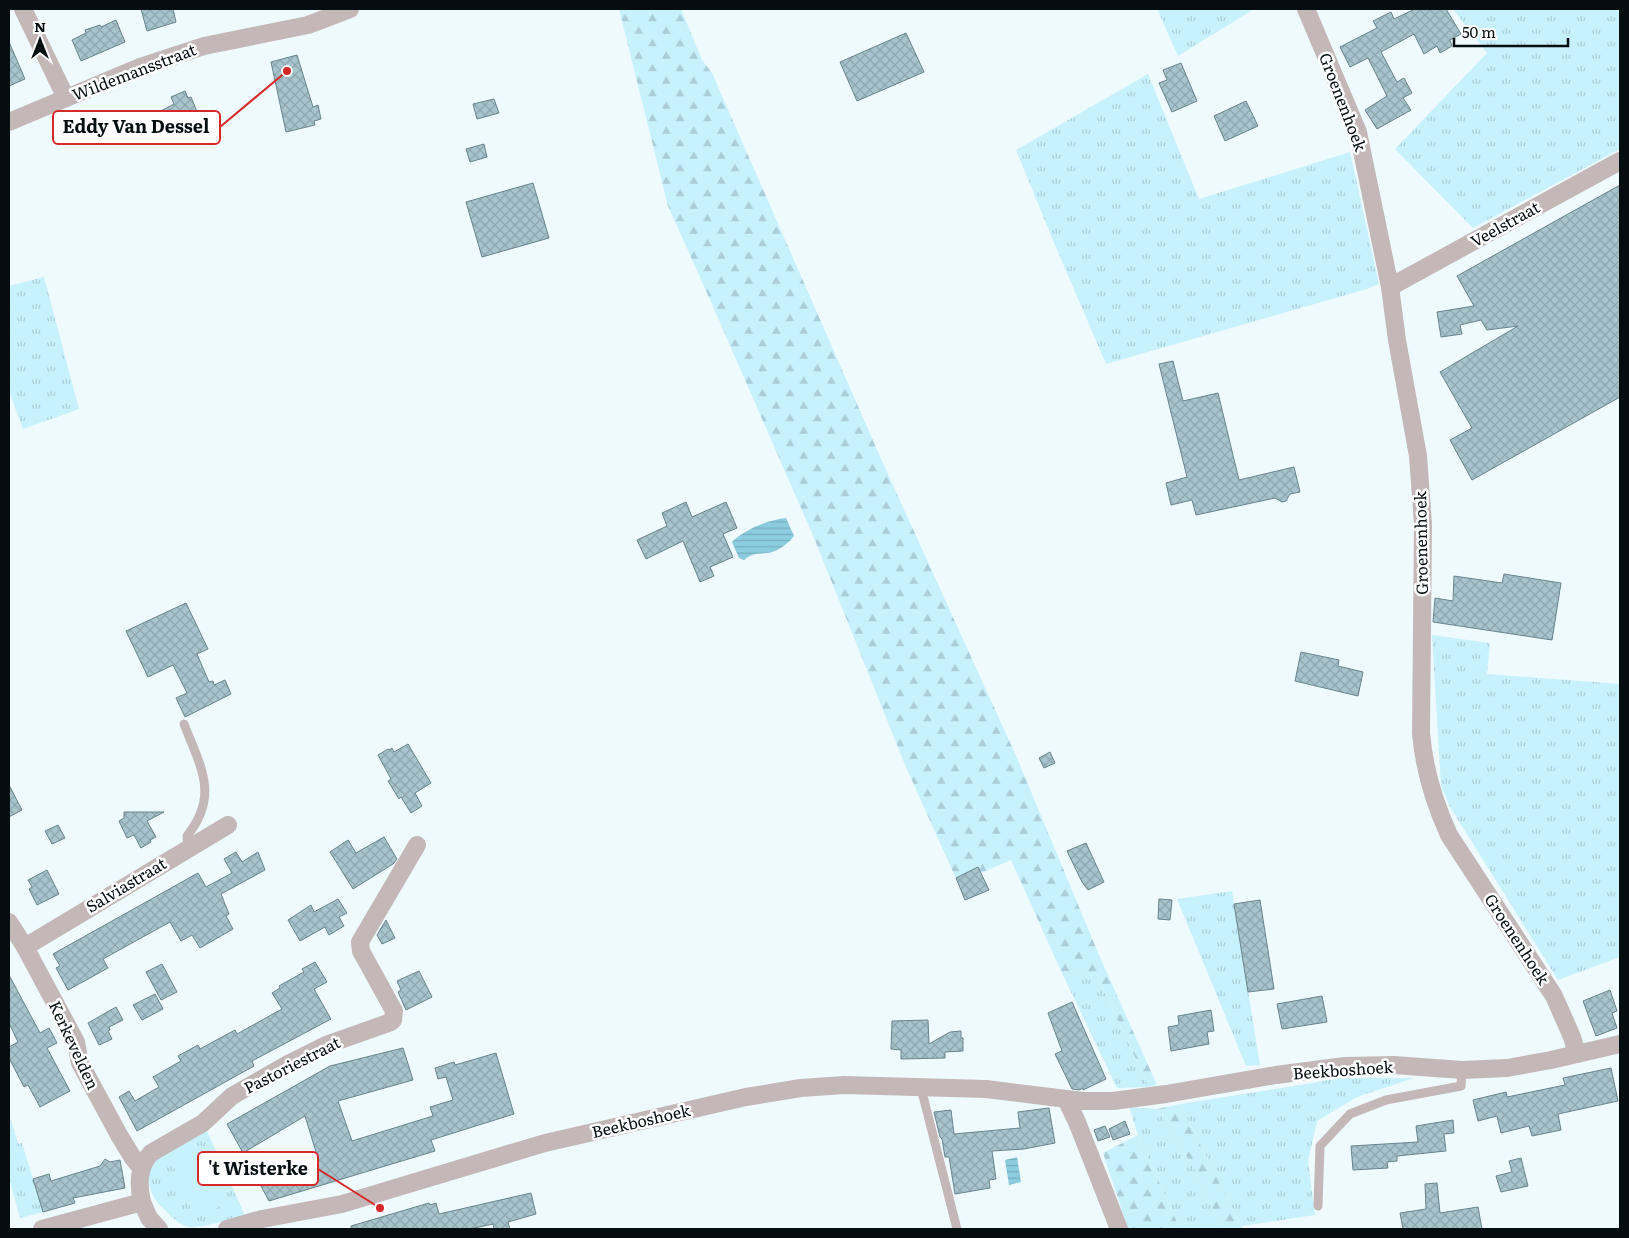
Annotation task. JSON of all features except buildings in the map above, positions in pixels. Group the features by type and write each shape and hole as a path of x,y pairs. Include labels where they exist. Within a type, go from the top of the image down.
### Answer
{"street":[{"path":"23,9 66,98"},
{"name":"Wildemansstraat","path":"9,122 140,67 204,46 308,25 350,9"},
{"name":"Groenenhoek","path":"1306,9 1358,132 1390,287 1397,340 1418,456 1422,496 1421,733 1423,760 1428,782 1449,835 1554,996 1572,1036 1577,1054"},
{"name":"Veelstraat","path":"1390,287 1620,161"},
{"name":"Salviastraat","path":"24,946 228,824"},
{"name":"Pastoriestraat","path":"141,1168 151,1153 204,1123 232,1096 326,1045 393,1020 394,1011 361,951 360,942 417,844"},
{"name":"Kerkevelden","path":"9,922 76,1042 80,1063 119,1135 141,1168"},
{"name":"Beekboshoek","path":"227,1229 262,1219 342,1204 546,1143 746,1097 801,1088 844,1085 986,1089 1083,1101 1128,1100 1276,1075 1344,1066 1394,1065 1462,1070 1507,1068 1620,1044"},
{"path":"1066,1099 1077,1122 1119,1229"},
{"path":"141,1168 139,1190 142,1202 149,1218 159,1229"},
{"path":"42,1229 142,1202"}],"lane":[{"path":"184,724 204,774 206,795 200,818 187,836 188,848"},
{"path":"1318,1206 1320,1146 1350,1114 1386,1100 1461,1086 1462,1070"},
{"path":"921,1088 957,1229"}],"green space":[{"path":"619,9 681,9 702,60 712,73 882,461 1017,758 1099,955 1157,1085 1149,1087 1096,974 1061,971 1011,860 958,883 905,765 814,538 668,206"},
{"path":"1157,9 1254,9 1178,56"},
{"path":"1453,9 1620,9 1620,149 1473,228 1395,149 1487,53"},
{"path":"1148,74 1199,199 1350,152 1379,284 1106,364 1016,150"},
{"path":"44,277 79,409 23,429 9,392 9,286"},
{"path":"1432,635 1490,643 1487,674 1620,684 1620,957 1558,980 1450,807 1441,786"},
{"path":"1232,891 1260,1065 1246,1066 1177,899"},
{"path":"1061,971 1096,974 1149,1087 1117,1088"},
{"path":"1340,1078 1414,1078 1357,1097 1317,1121 1308,1161 1315,1215 1241,1226 1180,1104"},
{"path":"1180,1104 1243,1229 1222,1229 1195,1170 1157,1109"},
{"path":"1129,1107 1157,1109 1195,1170 1222,1229 1180,1229 1138,1135"},
{"path":"11,1119 18,1144 22,1143 43,1212 20,1218 9,1178 9,1120"},
{"path":"206,1129 245,1215 209,1225 189,1227 177,1222 153,1196 149,1182 150,1168 159,1157"},
{"path":"1138,1135 1180,1229 1128,1229 1103,1153"},
{"path":"201,1145 226,1204 195,1217 170,1158"}],"shaded area":[{"path":"786,518 794,536 786,544 771,553 752,555 744,560 739,558 732,542 737,537 757,526"},
{"path":"1017,1157 1021,1182 1009,1185 1005,1160"}],"place":[{"name":"Eddy Van Dessel","path":"287,71"},
{"name":"'t Wisterke","path":"380,1208"}]}
